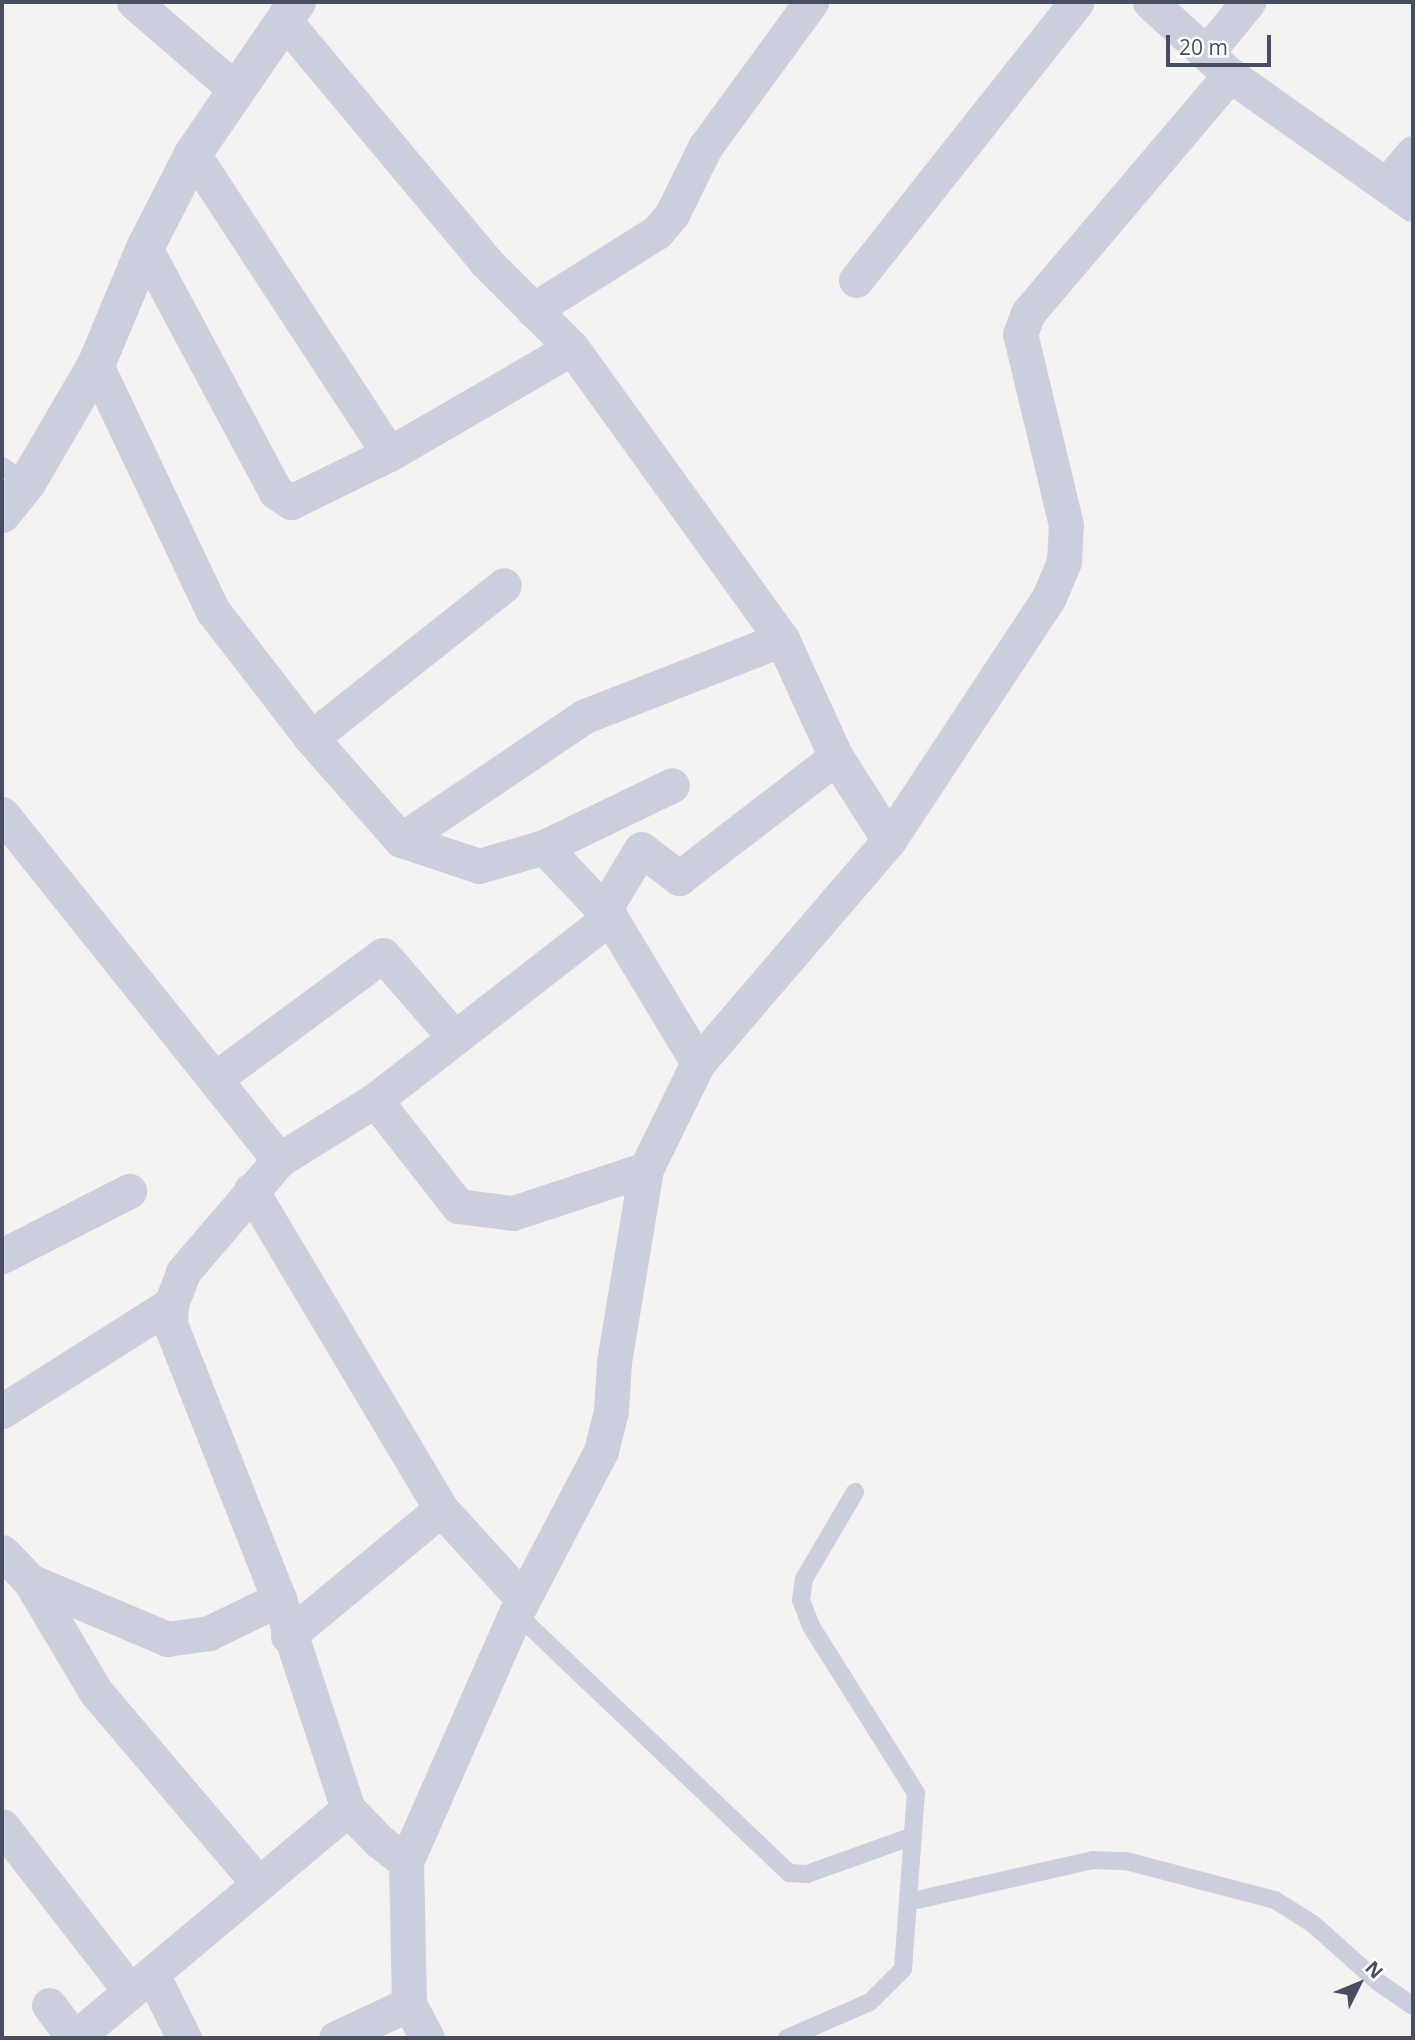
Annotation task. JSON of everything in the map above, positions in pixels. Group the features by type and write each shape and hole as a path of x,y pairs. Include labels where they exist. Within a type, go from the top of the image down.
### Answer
{"street":[{"path":"134,2 236,90"},
{"path":"533,310 657,232 672,214 705,147 811,2"},
{"path":"856,280 1076,2"},
{"path":"1150,2 1219,63 1400,195 1413,153"},
{"path":"427,2038 409,2004 406,1862 519,1606 601,1451 611,1411 614,1362 646,1169 698,1063 889,840 1049,597 1064,561 1066,525 1023,359 1020,334 1028,313 1219,63 1248,2"},
{"path":"2,514 14,475 96,365 145,248 193,154 290,11 486,262 572,348 782,639 836,757 889,840"},
{"path":"193,154 389,454"},
{"path":"145,248 284,500 300,500 389,454 572,348"},
{"path":"96,365 213,611 311,738 401,840 479,866 544,847 672,785"},
{"path":"311,738 504,585"},
{"path":"401,840 585,716 782,639"},
{"path":"406,1862 379,1841 348,1809 288,1636 279,1599 170,1322 171,1304 183,1272 279,1160 375,1100 607,913 641,849 679,878 836,757"},
{"path":"2,814 279,1160"},
{"path":"544,847 607,913 698,1063"},
{"path":"216,1078 383,955 454,1038"},
{"path":"375,1100 458,1206 513,1213 646,1169"},
{"path":"251,1190 441,1509 519,1606"},
{"path":"2,1256 129,1191"},
{"path":"2,1411 171,1304"},
{"path":"288,1636 441,1509"},
{"path":"2,1552 30,1581 96,1692 259,1884"},
{"path":"30,1581 167,1639 209,1633 279,1599"},
{"path":"49,2005 74,2038 348,1809"},
{"path":"2,1826 141,1982 184,2038"},
{"path":"337,2038 409,2004"}],"lane":[{"path":"787,2038 870,2002 889,1987 903,1969 917,1805 911,1782 811,1626 801,1600 804,1579 855,1492"},
{"path":"519,1606 789,1873 807,1874 913,1836"},
{"path":"908,1902 1093,1860 1126,1861 1275,1899 1313,1924 1378,1982 1413,2006"}]}
